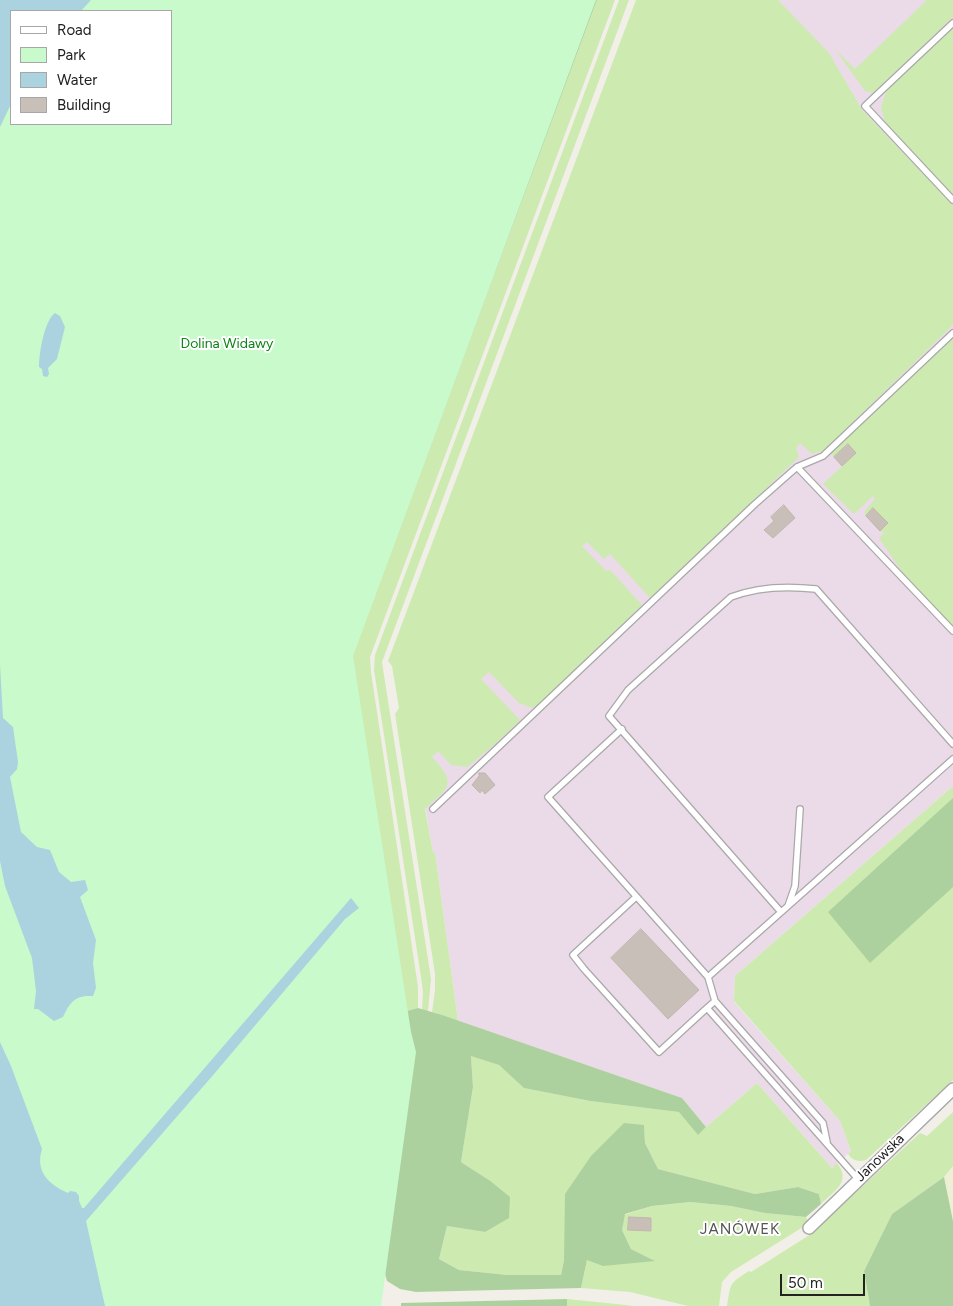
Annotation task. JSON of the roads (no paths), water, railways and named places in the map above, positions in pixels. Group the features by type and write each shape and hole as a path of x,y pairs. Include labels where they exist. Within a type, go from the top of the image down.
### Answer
{"street":[{"name":"Janowska","path":"808,1228 953,1089"}],"lane":[{"path":"953,23 865,106 953,200"},
{"path":"433,809 755,504 797,467 823,456 953,333"},
{"path":"797,467 953,631"},
{"path":"781,912 610,716 628,690 731,597 746,591 802,587 816,589 953,744"},
{"path":"622,729 548,797 708,976 715,1001 824,1123 828,1145"},
{"path":"708,976 953,758"},
{"path":"788,906 795,886 800,810"},
{"path":"636,897 573,955 659,1052 715,1001"},
{"path":"707,1008 858,1179"}],"water":[{"path":"0,0 91,0 82,10 10,10 10,106 0,127"},
{"path":"55,313 60,316 65,327 57,359 48,368 49,374 47,377 43,376 42,369 39,367 40,354 45,330"},
{"path":"0,664 3,718 13,727 18,762 17,769 10,777 21,832 37,847 50,850 59,872 71,882 85,880 88,890 80,897 96,940 93,963 96,988 93,996 77,998 68,1007 63,1017 54,1021 38,1009 34,1009 36,991 32,958 5,886 0,861"},
{"path":"351,898 359,908 345,919 86,1221 105,1306 0,1306 0,1042 42,1149 40,1164 45,1176 49,1181 68,1193 70,1191 76,1192 82,1208 84,1208"}],"district":[{"name":"JANÓWEK","path":"740,1230"}],"park label":[{"name":"Dolina Widawy","path":"227,344"}]}
